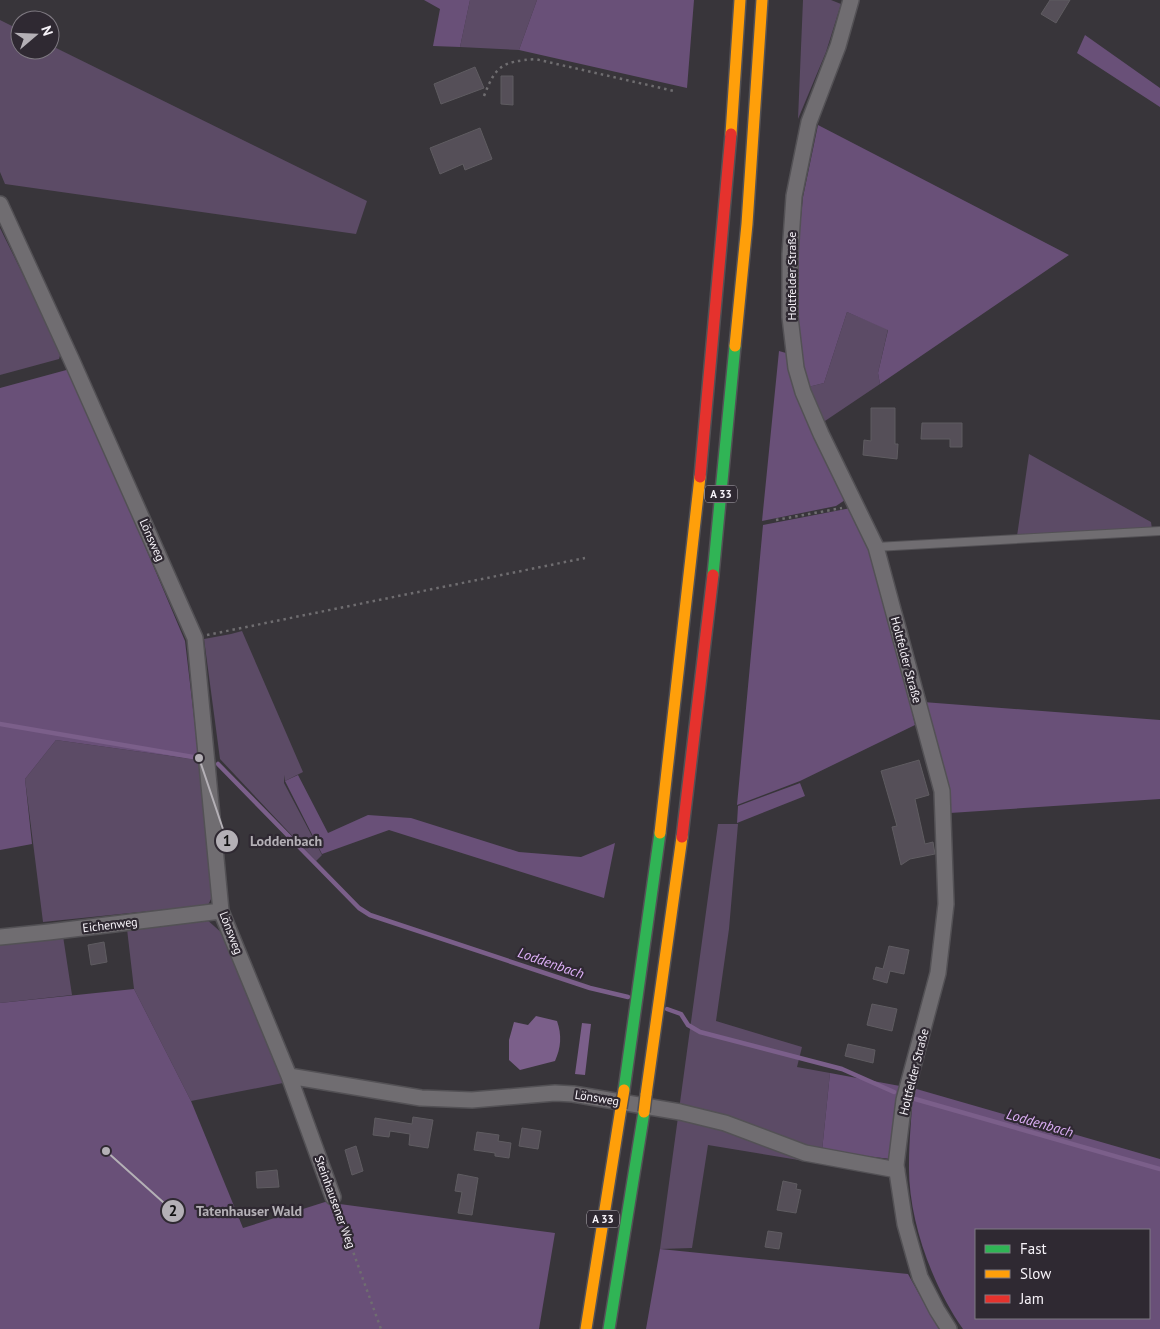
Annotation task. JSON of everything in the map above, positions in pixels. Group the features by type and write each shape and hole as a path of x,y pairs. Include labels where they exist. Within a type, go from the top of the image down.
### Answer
{"highway":[{"name":"A 33","path":"586,1329 635,1017 667,781 691,576 725,217 740,0"},
{"name":"A 33","path":"608,1329 644,1112 662,987 689,786 712,590 747,224 762,0"}],"street":[{"name":"Holtfelder Straße","path":"851,0 838,46 809,122 794,196 790,254 790,317 796,368 803,392 821,434 876,547 942,791 946,904 938,973 904,1100 897,1170 905,1224 920,1277 937,1310 950,1329"},
{"name":"Lönsweg","path":"0,204 72,360 195,638 221,911 289,1076 421,1098 472,1100 555,1093 573,1094 680,1112 725,1123 805,1154 897,1170"},
{"name":"Eichenweg","path":"0,937 221,911"},
{"name":"Steinhausener Weg","path":"289,1076 333,1197"}],"lane":[{"path":"876,547 1160,531"}],"path":[{"path":"484,96 492,74 503,65 518,60 535,59 674,91"},
{"path":"776,520 856,505"},
{"path":"195,638 585,558"},
{"name":"Steinhausener Weg","path":"333,1197 381,1329"}],"shaded area":[{"path":"424,0 470,0 460,47 433,46 440,9"},
{"path":"470,0 537,0 519,50 460,47"},
{"path":"537,0 694,0 687,88 519,50"},
{"path":"803,0 831,0 841,4 826,52 798,119"},
{"path":"0,20 10,25 10,60 60,60 60,50 367,201 356,234 5,184 0,172"},
{"path":"1085,35 1160,88 1160,107 1077,53"},
{"path":"818,125 1069,255 880,384 878,373 888,330 847,312 824,383 808,387 798,336 797,257 803,197"},
{"path":"0,228 61,352 59,359 0,375"},
{"path":"847,312 888,329 878,373 880,384 822,423 808,387 824,383"},
{"path":"779,351 786,353 796,388 845,500 836,506 762,521"},
{"path":"70,369 185,641 199,760 56,740 25,779 32,844 0,850 0,388"},
{"path":"1029,454 1151,522 1152,529 1017,536"},
{"path":"856,507 874,548 915,725 800,781 737,805 763,525"},
{"path":"242,631 303,772 285,781 284,775 284,783 322,855 316,861 220,759 204,639"},
{"path":"923,702 1160,720 1160,799 950,813"},
{"path":"56,740 199,760 215,891 208,905 43,922 25,779"},
{"path":"298,775 328,833 368,815 411,818 519,852 581,857 615,843 604,898 389,830 322,854 285,781"},
{"path":"800,783 805,796 737,823 738,806"},
{"path":"718,824 738,824 729,929 716,1021 802,1047 797,1067 830,1073 822,1151 823,1164 708,1145 692,1248 660,1249"},
{"path":"205,918 223,934 283,1083 191,1101 134,989 127,929"},
{"path":"63,936 72,995 0,1003 0,941"},
{"path":"134,989 191,1101 243,1228 325,1202 555,1233 539,1329 0,1329 0,1003"},
{"path":"536,1016 557,1021 560,1036 559,1051 555,1061 520,1070 509,1060 509,1040 514,1022 528,1025"},
{"path":"582,1023 591,1024 585,1075 575,1074"},
{"path":"830,1073 900,1086 891,1159 822,1151"},
{"path":"913,1088 1160,1159 1160,1329 963,1329 941,1292 917,1229 910,1186 909,1146"},
{"path":"660,1249 908,1274 940,1329 646,1329"}],"building":[{"path":"1050,0 1070,0 1056,23 1041,14"},
{"path":"475,67 484,88 441,104 434,84"},
{"path":"501,76 513,76 513,105 501,104"},
{"path":"480,128 492,159 465,170 463,164 440,174 430,148"},
{"path":"871,408 895,408 895,444 898,444 897,459 863,455 864,440 871,441"},
{"path":"922,423 962,423 962,447 950,447 950,439 921,439"},
{"path":"919,760 929,795 915,799 925,844 933,842 935,854 910,859 901,865 892,827 897,826 881,771"},
{"path":"104,942 107,962 91,965 88,945"},
{"path":"889,946 909,950 904,974 890,971 887,983 873,979 876,967 883,969"},
{"path":"872,1004 897,1009 892,1031 867,1025"},
{"path":"848,1044 875,1050 873,1063 845,1056"},
{"path":"413,1117 433,1120 428,1148 409,1145 410,1134 390,1131 389,1137 373,1135 375,1118 412,1124"},
{"path":"522,1128 541,1131 538,1149 519,1146"},
{"path":"477,1132 499,1135 498,1141 511,1143 509,1158 495,1156 495,1153 474,1150"},
{"path":"356,1146 363,1171 352,1175 345,1150"},
{"path":"277,1170 279,1187 257,1188 256,1172"},
{"path":"458,1174 478,1178 472,1215 458,1213 462,1192 455,1191"},
{"path":"783,1181 797,1184 796,1189 801,1190 796,1213 777,1210"},
{"path":"768,1231 782,1233 779,1249 765,1247"}],"waterway":[{"name":"Loddenbach","path":"0,724 199,758"},
{"name":"Loddenbach","path":"218,764 359,908 370,915 590,988 628,997"},
{"name":"Loddenbach","path":"667,1009 681,1014 688,1025 700,1032 842,1069 894,1092"},
{"name":"Loddenbach","path":"915,1099 1160,1169"}],"traffic: fast":[{"path":"713,575 735,346"},
{"path":"624,1090 660,833"},
{"path":"609,1329 644,1112"}],"traffic: slow":[{"path":"731,134 740,0"},
{"path":"735,346 747,224 762,0"},
{"path":"660,833 700,477"},
{"path":"646,1095 682,837"},
{"path":"621,1108 624,1090"},
{"path":"644,1112 646,1095"},
{"path":"586,1329 621,1108"}],"traffic: jam":[{"path":"700,477 731,134"},
{"path":"682,837 713,575"}],"place":[{"name":"Loddenbach","path":"199,758"},
{"name":"Tatenhauser Wald","path":"106,1151"}]}
